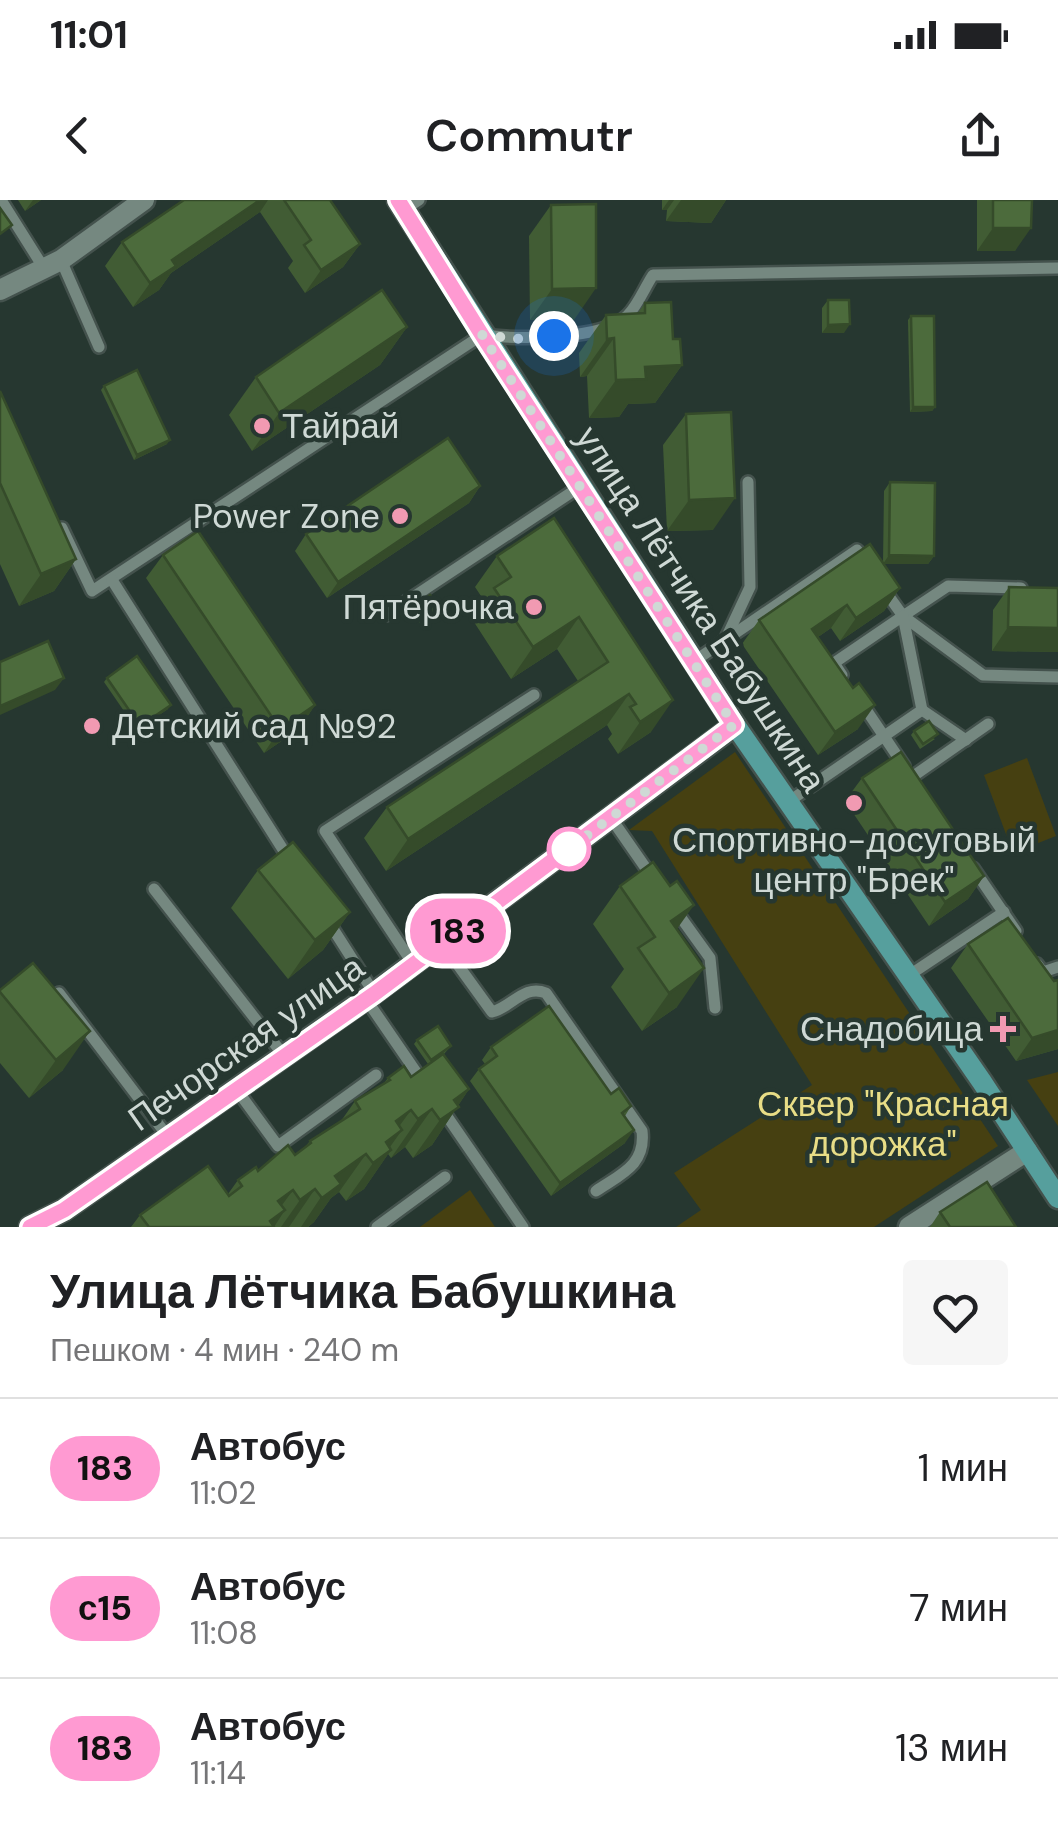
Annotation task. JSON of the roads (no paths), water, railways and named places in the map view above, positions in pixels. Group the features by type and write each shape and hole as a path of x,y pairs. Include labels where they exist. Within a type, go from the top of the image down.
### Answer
{"main road":[{"name":"улица Лётчика Бабушкина","path":"407,203 482,335 734,725 1058,1198"}],"street":[{"path":"0,290 53,265 144,200"},
{"name":"Печорская улица","path":"44,1224 370,996 734,725"},
{"path":"909,1227 1027,1151"}],"lane":[{"path":"1,200 53,265 98,346"},
{"path":"58,521 92,590 482,335 520,339 580,336 626,318 653,274 1058,268"},
{"path":"725,640 750,587 748,482"},
{"path":"386,615 581,486"},
{"path":"693,662 857,550 903,616 983,675 1058,677"},
{"path":"112,580 297,872"},
{"path":"922,792 834,663 948,586 1040,588"},
{"path":"903,616 922,710 966,740"},
{"path":"414,964 325,830 534,695"},
{"path":"788,802 922,710"},
{"path":"912,777 988,724"},
{"path":"611,818 656,882"},
{"path":"963,852 1023,942"},
{"path":"154,889 285,1056"},
{"path":"667,898 710,958 715,1008"},
{"path":"317,903 370,996 523,1227"},
{"path":"908,976 1004,912"},
{"path":"442,943 492,1012 528,991 546,993 642,1132 644,1148 634,1165 596,1191"},
{"path":"1033,957 1043,972 1058,968"},
{"path":"59,992 169,1138"},
{"path":"237,1090 278,1146 376,1075"},
{"path":"377,1227 445,1177"}],"place":[{"name":"Тайрай","path":"262,426"},
{"name":"Power Zone","path":"400,516"},
{"name":"Пятёрочка","path":"534,607"},
{"name":"Детский сад №92","path":"92,726"},
{"name":"Спортивно-досуговый центр \"Брек\"","path":"854,803"},
{"name":"Снадобица","path":"1003,1029"}],"park label":[{"name":"Сквер \"Красная дорожка\"","path":"883,1124"}]}
